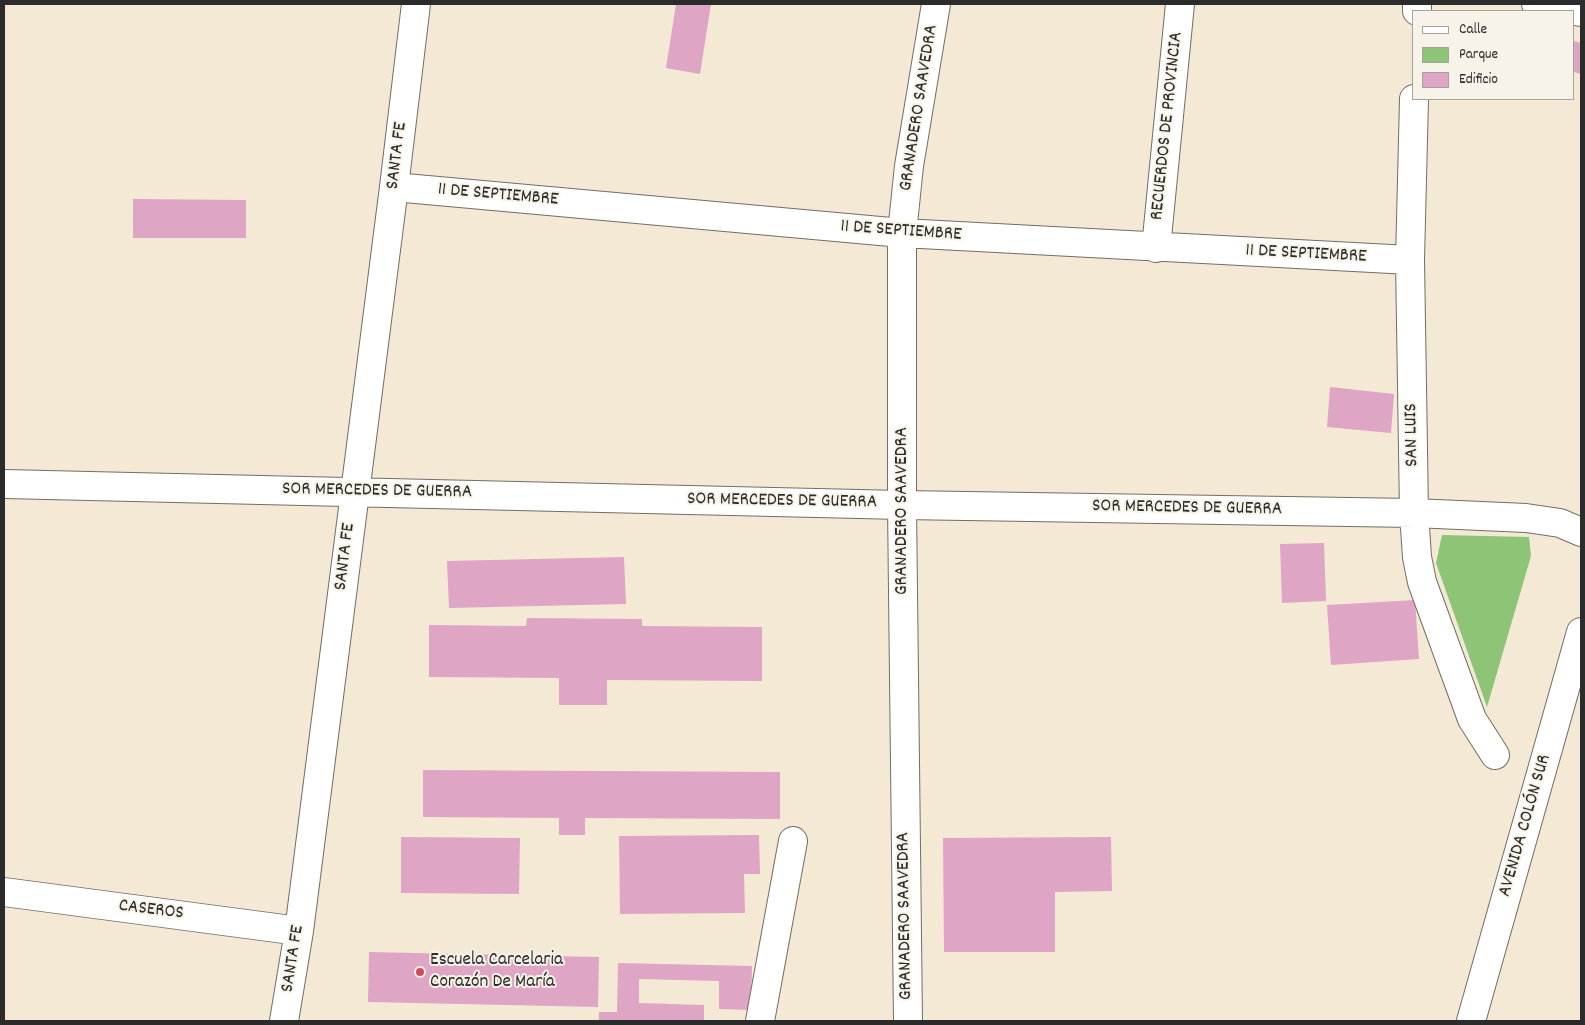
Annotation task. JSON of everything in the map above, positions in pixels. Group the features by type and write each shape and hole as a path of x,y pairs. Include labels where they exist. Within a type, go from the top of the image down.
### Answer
{"street":[{"name":"SANTA FE","path":"284,1021 299,931 416,4"},
{"name":"GRANADERO SAAVEDRA","path":"908,1021 902,504 902,233 909,166 936,4"},
{"name":"RECUERDOS DE PROVINCIA","path":"1156,248 1180,4"},
{"path":"1536,4 1570,10"},
{"name":"SAN LUIS","path":"1414,100 1410,260 1414,513 1417,557 1422,582 1472,719 1495,755"},
{"name":"11 DE SEPTIEMBRE","path":"394,187 902,233 1410,260"},
{"name":"SOR MERCEDES DE GUERRA","path":"4,484 902,504 1414,513 1526,518 1571,528"},
{"name":"AVENIDA COLÓN SUR","path":"1471,1021 1581,632"},
{"path":"760,1021 793,841"},
{"name":"CASEROS","path":"4,892 299,931"}],"green space":[{"path":"1442,535 1529,537 1531,556 1487,707 1436,563"}],"building":[{"path":"676,4 711,4 700,74 666,68"},
{"path":"1575,41 1581,43 1581,74 1575,72"},
{"path":"133,199 246,200 246,238 133,238"},
{"path":"1330,387 1394,394 1391,433 1327,427"},
{"path":"1324,543 1326,601 1282,603 1280,544"},
{"path":"624,557 626,604 449,608 447,561"},
{"path":"1415,600 1419,659 1331,665 1327,605"},
{"path":"527,618 642,619 642,626 762,627 762,681 607,680 607,705 559,705 559,678 429,677 429,625 526,626"},
{"path":"423,770 780,772 780,819 585,818 585,835 559,835 559,818 423,817"},
{"path":"759,835 760,874 744,874 745,913 620,914 619,836"},
{"path":"401,837 520,838 519,894 401,893"},
{"path":"1111,837 1112,891 1055,892 1055,952 944,952 943,838"},
{"path":"369,952 599,957 598,1007 368,1002"},
{"path":"618,963 752,966 751,1010 719,1009 719,981 639,979 639,1003 704,1005 704,1021 599,1021 599,1012 617,1012"}],"place":[{"name":"Escuela Carcelaria Corazón De María","path":"420,972"}]}
